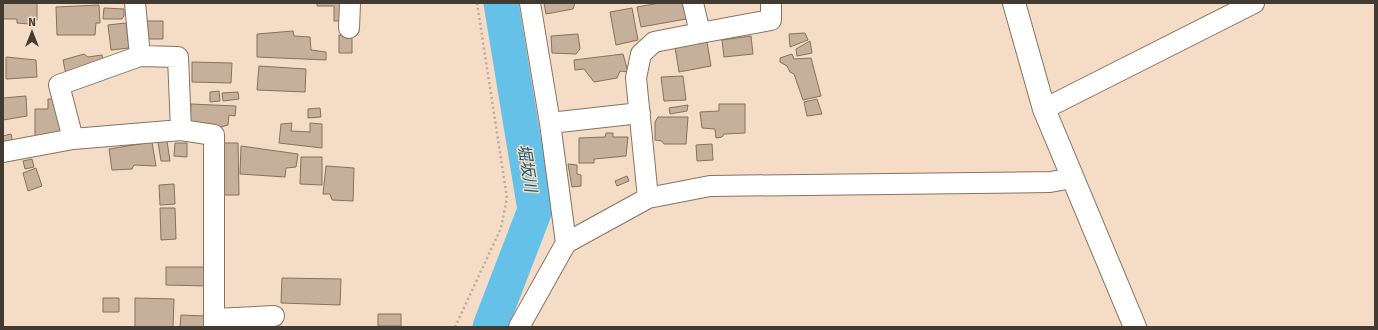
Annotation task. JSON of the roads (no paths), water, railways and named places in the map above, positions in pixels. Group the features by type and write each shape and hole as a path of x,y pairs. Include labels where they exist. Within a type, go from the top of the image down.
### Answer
{"street":[{"path":"135,3 140,56"},
{"path":"350,3 350,28"},
{"path":"530,3 550,123 566,243"},
{"path":"693,3 700,33"},
{"path":"648,198 636,78 641,54 654,42 771,20 771,3"},
{"path":"1014,3 1044,109 1135,327"},
{"path":"1044,109 1254,3"},
{"path":"74,139 59,85 140,56 178,57 181,130"},
{"path":"550,123 640,113"},
{"path":"3,152 74,139 181,130 214,135 214,323 274,316"},
{"path":"519,327 566,243 648,198 710,186 1050,182 1073,178"}],"waterway":[{"name":"堀坂川","path":"490,327 535,210 501,3"}]}
